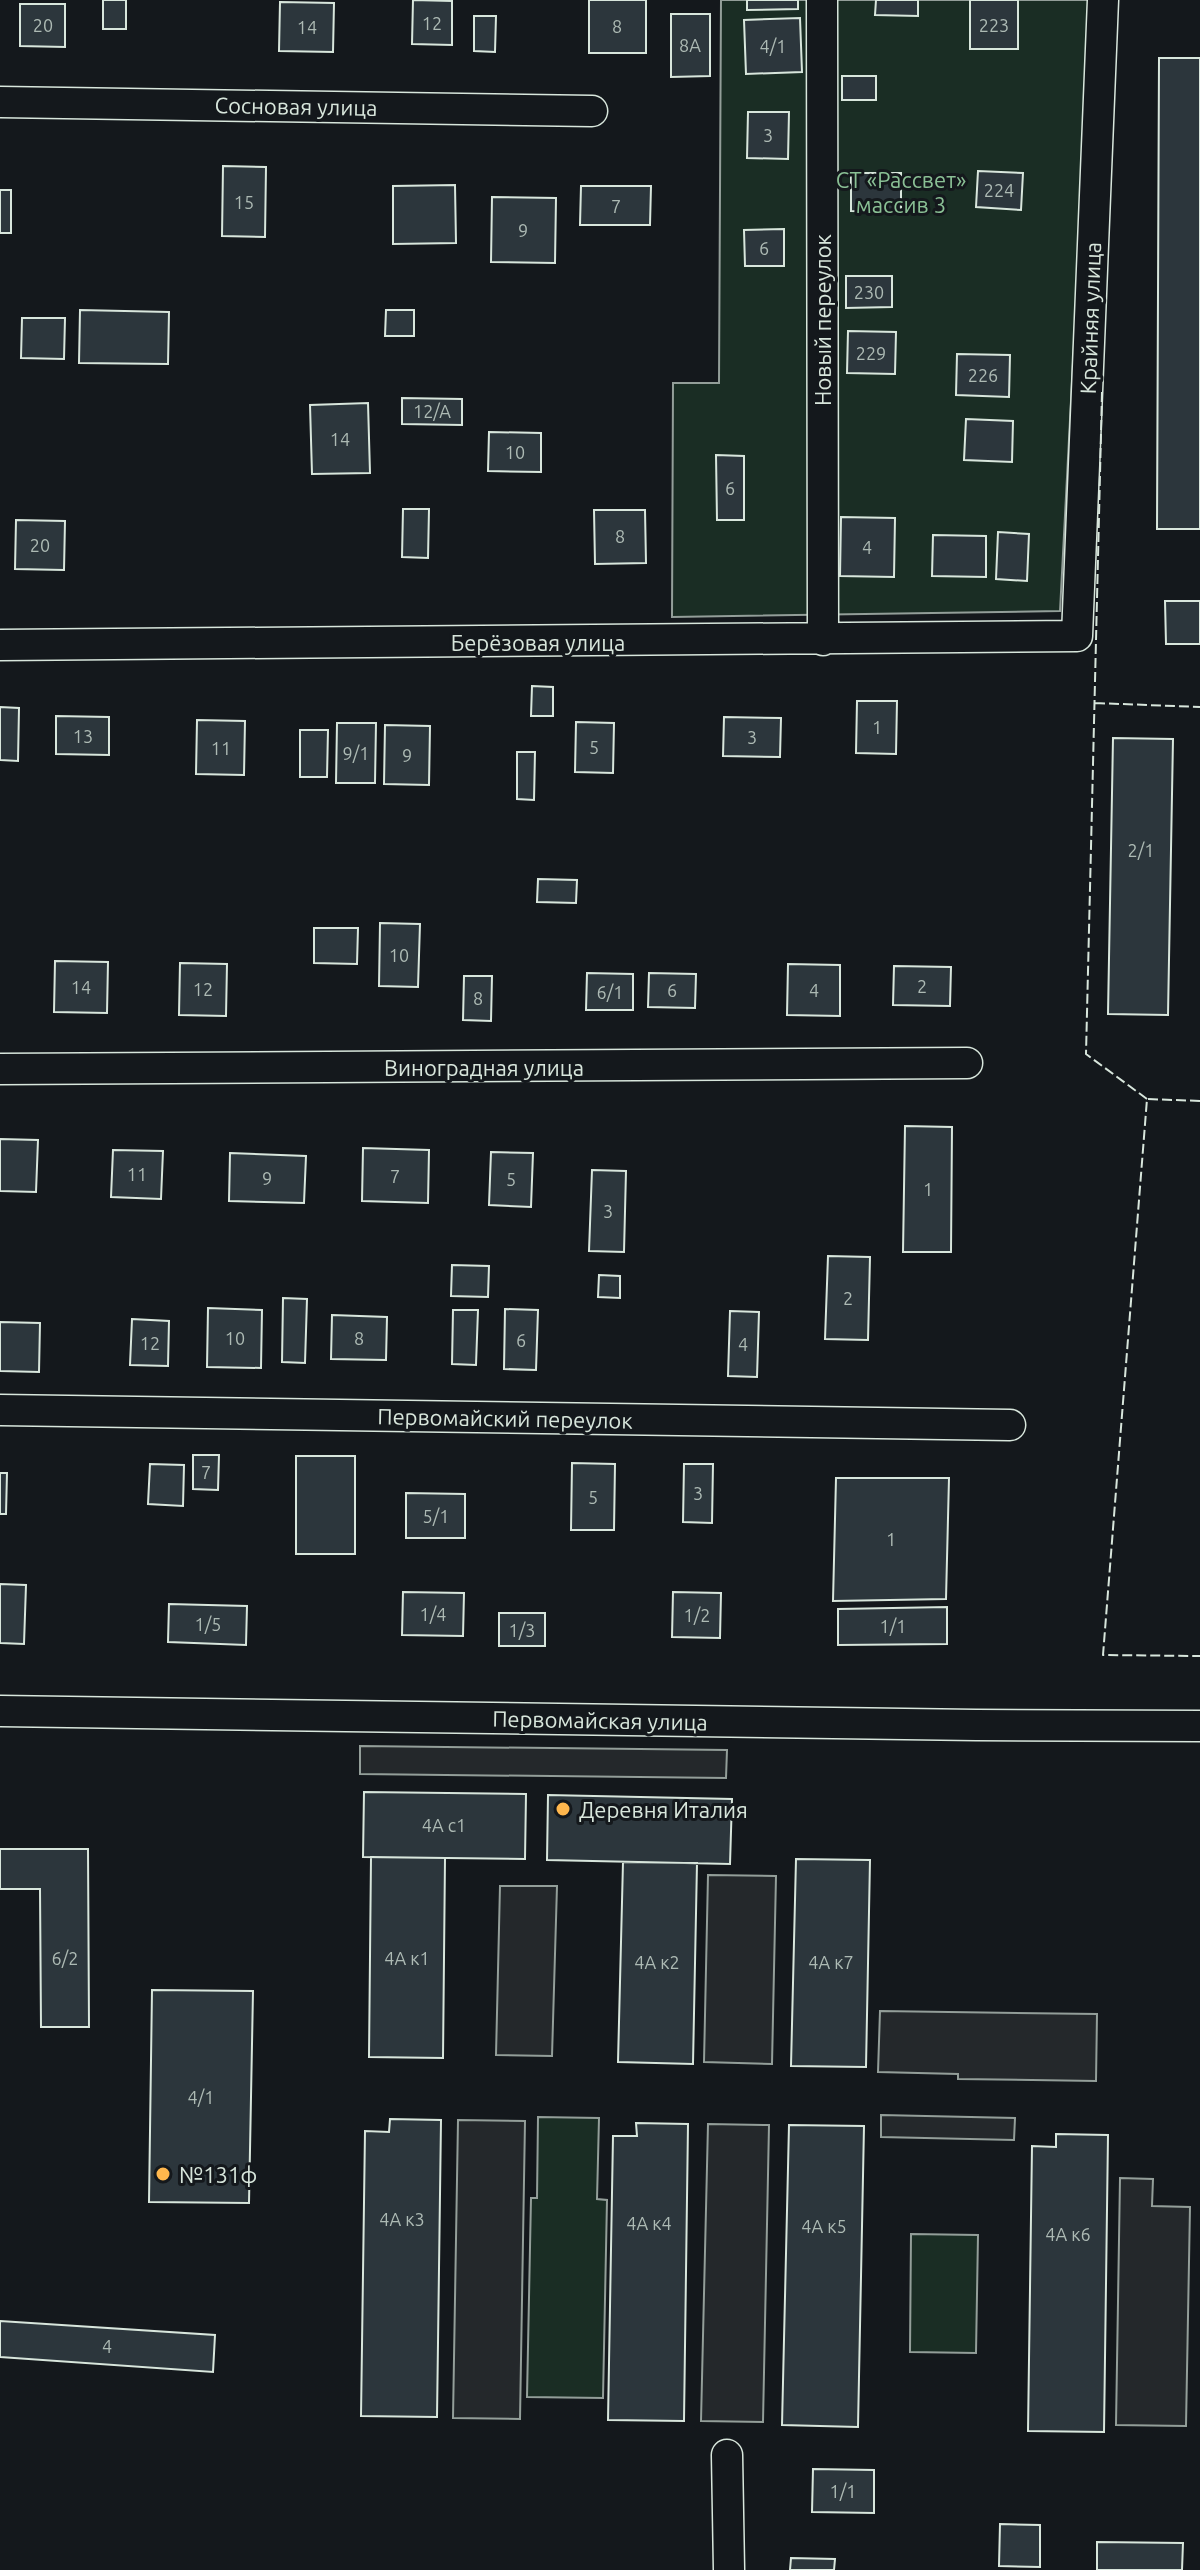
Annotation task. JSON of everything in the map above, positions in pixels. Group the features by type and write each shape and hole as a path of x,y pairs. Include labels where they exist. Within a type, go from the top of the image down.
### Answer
{"street":[{"name":"Новый переулок","path":"822,0 823,640"},
{"name":"Крайняя улица","path":"1077,636 1103,0"},
{"name":"Сосновая улица","path":"0,102 592,111"},
{"name":"Берёзовая улица","path":"0,645 1077,636"},
{"name":"Виноградная улица","path":"0,1069 967,1063"},
{"name":"Первомайский переулок","path":"0,1410 1010,1425"},
{"name":"Первомайская улица","path":"0,1711 1200,1726"},
{"path":"727,2455 729,2570"}],"green space":[{"name":"СТ «Рассвет» массив 3","path":"721,0 1092,0 1060,611 672,617 673,383 719,383"},
{"path":"538,2117 599,2118 597,2199 607,2200 603,2398 527,2397 531,2198 537,2198"},
{"path":"911,2234 978,2235 976,2353 910,2352"}],"shaded area":[{"path":"360,1746 727,1750 726,1778 360,1774"},
{"path":"708,1875 776,1876 772,2064 704,2062"},
{"path":"500,1886 557,1886 552,2056 496,2055"},
{"path":"880,2011 1097,2014 1096,2081 958,2079 958,2074 878,2072"},
{"path":"881,2115 1015,2118 1014,2140 881,2137"},
{"path":"458,2120 525,2121 520,2419 453,2418"},
{"path":"708,2124 769,2125 763,2422 701,2421"},
{"path":"1120,2178 1153,2179 1152,2206 1190,2207 1186,2426 1116,2425"}],"building":[{"path":"103,0 126,0 126,29 103,29"},
{"path":"413,0 452,1 452,45 412,44"},
{"path":"589,0 646,0 646,53 589,53"},
{"path":"747,0 798,0 798,9 747,10"},
{"path":"876,0 918,0 918,16 875,15"},
{"path":"970,0 1018,0 1018,49 970,49"},
{"path":"280,2 334,3 333,52 279,51"},
{"path":"20,4 65,4 65,47 20,46"},
{"path":"671,14 710,14 710,76 671,77"},
{"path":"474,16 496,16 495,52 474,51"},
{"path":"800,18 802,72 746,74 744,20"},
{"path":"1159,58 1200,58 1200,529 1157,529"},
{"path":"842,76 876,76 876,100 842,100"},
{"path":"748,112 789,112 788,159 747,158"},
{"path":"223,166 266,167 265,237 222,236"},
{"path":"978,171 1023,173 1021,210 976,207"},
{"path":"851,173 901,173 901,212 851,211"},
{"path":"455,185 456,243 393,244 393,186"},
{"path":"581,186 651,186 650,225 580,225"},
{"path":"0,190 11,190 11,233 0,233"},
{"path":"492,197 556,198 555,263 491,262"},
{"path":"784,229 784,266 745,266 744,230"},
{"path":"846,276 892,276 892,307 846,308"},
{"path":"80,310 169,312 168,364 79,363"},
{"path":"386,310 414,310 414,336 385,336"},
{"path":"22,318 65,318 64,359 21,358"},
{"path":"848,331 896,332 895,374 847,373"},
{"path":"957,354 1010,355 1009,397 956,395"},
{"path":"402,398 462,399 462,425 402,424"},
{"path":"368,403 370,473 312,474 310,405"},
{"path":"966,419 1013,421 1012,462 964,460"},
{"path":"489,432 541,433 541,472 488,471"},
{"path":"716,455 744,456 744,520 717,520"},
{"path":"403,509 429,509 428,558 402,557"},
{"path":"594,510 645,510 646,563 595,564"},
{"path":"841,517 895,518 894,577 840,576"},
{"path":"16,520 65,521 64,570 15,569"},
{"path":"998,532 1029,534 1027,581 996,579"},
{"path":"933,535 986,536 986,577 932,576"},
{"path":"1165,601 1200,601 1200,644 1166,644"},
{"path":"532,686 553,687 553,716 531,716"},
{"path":"857,701 897,701 896,754 856,753"},
{"path":"0,707 19,708 18,761 0,760"},
{"path":"56,716 109,717 109,755 56,754"},
{"path":"724,717 781,718 780,757 723,756"},
{"path":"197,720 245,721 244,775 196,774"},
{"path":"576,722 614,723 613,773 575,772"},
{"path":"337,723 376,723 375,783 336,783"},
{"path":"385,725 430,726 429,785 384,784"},
{"path":"300,730 328,730 327,777 300,777"},
{"path":"1113,738 1173,739 1168,1015 1108,1014"},
{"path":"517,752 535,752 534,800 517,799"},
{"path":"538,879 577,880 576,903 537,902"},
{"path":"380,923 420,924 418,987 379,986"},
{"path":"314,928 358,928 357,964 314,963"},
{"path":"55,961 108,962 107,1013 54,1012"},
{"path":"180,963 227,964 226,1016 179,1015"},
{"path":"788,964 840,965 840,1016 787,1015"},
{"path":"894,966 951,967 950,1006 893,1005"},
{"path":"587,973 633,974 633,1010 586,1010"},
{"path":"649,973 696,974 695,1008 648,1007"},
{"path":"464,976 492,976 491,1021 463,1020"},
{"path":"905,1126 952,1127 951,1252 903,1252"},
{"path":"0,1139 38,1140 36,1192 0,1191"},
{"path":"363,1148 429,1150 428,1203 362,1201"},
{"path":"113,1150 163,1151 161,1199 111,1197"},
{"path":"491,1152 533,1153 531,1207 489,1205"},
{"path":"230,1153 306,1156 304,1203 229,1201"},
{"path":"592,1170 626,1171 624,1252 589,1251"},
{"path":"828,1256 870,1257 868,1340 825,1339"},
{"path":"452,1265 489,1266 488,1297 451,1296"},
{"path":"599,1275 620,1276 620,1298 598,1297"},
{"path":"283,1298 307,1299 305,1363 282,1362"},
{"path":"208,1308 262,1310 261,1368 207,1367"},
{"path":"505,1309 538,1310 536,1370 504,1369"},
{"path":"453,1310 478,1310 476,1365 452,1364"},
{"path":"730,1311 759,1312 757,1377 728,1376"},
{"path":"332,1315 387,1317 386,1360 331,1359"},
{"path":"132,1319 169,1321 168,1366 130,1365"},
{"path":"0,1322 40,1323 39,1372 0,1371"},
{"path":"193,1455 219,1455 218,1490 193,1489"},
{"path":"296,1456 355,1456 355,1554 296,1554"},
{"path":"572,1463 615,1464 614,1530 571,1530"},
{"path":"150,1464 184,1465 183,1506 148,1504"},
{"path":"684,1464 713,1464 712,1523 683,1522"},
{"path":"0,1473 7,1473 6,1514 0,1514"},
{"path":"836,1478 949,1478 946,1599 833,1601"},
{"path":"406,1493 465,1494 465,1538 406,1538"},
{"path":"0,1584 26,1585 24,1644 0,1643"},
{"path":"403,1592 464,1593 463,1636 402,1635"},
{"path":"673,1592 721,1593 720,1638 672,1637"},
{"path":"169,1604 247,1606 246,1645 168,1642"},
{"path":"947,1607 947,1644 838,1645 838,1609"},
{"path":"499,1613 545,1613 545,1646 499,1646"},
{"path":"364,1792 526,1794 525,1859 363,1857"},
{"path":"548,1795 732,1799 730,1864 547,1860"},
{"path":"0,1849 88,1849 89,2027 41,2027 40,1889 0,1889"},
{"path":"371,1857 445,1858 443,2058 369,2057"},
{"path":"796,1859 870,1860 866,2067 791,2066"},
{"path":"623,1862 697,1863 693,2064 618,2062"},
{"path":"152,1990 253,1991 249,2203 149,2202"},
{"path":"390,2119 441,2120 437,2417 361,2416 365,2131 389,2132"},
{"path":"636,2123 688,2124 684,2421 608,2420 613,2136 637,2136"},
{"path":"789,2125 864,2126 858,2427 782,2425"},
{"path":"1056,2134 1108,2135 1104,2432 1028,2431 1032,2146 1056,2147"},
{"path":"0,2321 215,2335 213,2372 0,2357"},
{"path":"813,2469 874,2470 874,2513 812,2512"},
{"path":"1000,2524 1040,2525 1040,2567 999,2566"},
{"path":"1097,2542 1183,2543 1182,2570 1097,2570"},
{"path":"791,2558 835,2559 834,2570 790,2570"}],"fence":[{"path":"1102,392 1086,1054 1147,1099"},
{"path":"1095,703 1200,707"},
{"path":"1200,1101 1147,1099 1103,1655 1200,1656"}],"place":[{"name":"Деревня Италия","path":"563,1809"},
{"name":"№131ф","path":"163,2174"}]}
